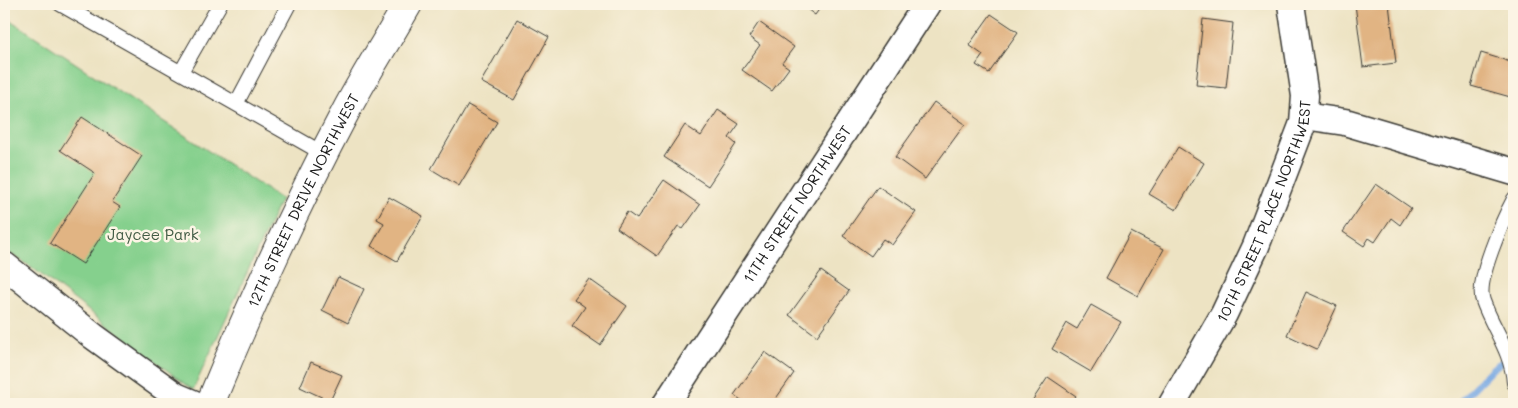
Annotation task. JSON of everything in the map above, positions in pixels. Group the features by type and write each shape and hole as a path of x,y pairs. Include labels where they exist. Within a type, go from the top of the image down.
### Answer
{"street":[{"name":"12TH STREET DRIVE NORTHWEST","path":"210,404 237,337 288,225 348,108 408,4"},
{"name":"11TH STREET NORTHWEST","path":"666,404 928,4"},
{"name":"10TH STREET PLACE NORTHWEST","path":"1172,404 1190,377 1224,314 1256,246 1273,208 1303,123 1305,96 1291,4"},
{"path":"1304,116 1345,122 1514,172"},
{"path":"4,265 93,336 176,396 195,404"}],"lane":[{"path":"60,4 324,154"},
{"path":"181,72 220,4"},
{"path":"236,104 289,4"},
{"path":"1514,199 1497,234 1486,269 1482,299 1513,367 1514,383"}],"green space":[{"name":"Jaycee Park","path":"4,16 281,199 193,390 30,266 4,250"}],"building":[{"path":"800,4 823,4 815,15"},
{"path":"1355,4 1389,4 1396,63 1363,67"},
{"path":"991,14 1018,32 989,73 976,65 983,55 969,45"},
{"path":"517,19 549,37 514,100 481,82"},
{"path":"1203,19 1233,23 1226,88 1196,85"},
{"path":"759,22 794,47 782,63 789,68 772,91 742,70 760,45 749,37"},
{"path":"1481,53 1514,63 1514,98 1471,86"},
{"path":"934,102 965,124 925,179 895,157"},
{"path":"468,105 497,122 459,186 431,169"},
{"path":"718,110 739,124 729,138 736,144 708,186 664,157 685,125 701,136"},
{"path":"82,117 142,156 112,202 120,207 83,264 50,243 95,173 60,150"},
{"path":"1178,147 1204,163 1176,210 1149,194"},
{"path":"664,180 700,205 683,229 678,226 657,256 617,228 627,212 637,219"},
{"path":"1376,184 1411,208 1400,225 1391,218 1375,242 1369,238 1364,246 1343,232"},
{"path":"878,186 916,212 892,245 883,239 871,256 843,236"},
{"path":"389,197 423,216 397,261 371,246 384,223 377,219"},
{"path":"1131,232 1164,249 1138,296 1106,278"},
{"path":"821,271 849,291 817,336 789,315"},
{"path":"338,277 364,289 348,323 322,310"},
{"path":"589,279 627,306 600,345 572,326 585,307 574,299"},
{"path":"1306,292 1337,306 1317,349 1287,335"},
{"path":"1091,305 1121,322 1091,372 1052,349 1067,323 1077,329"},
{"path":"765,352 794,373 772,404 747,404 734,395"},
{"path":"311,362 342,375 330,401 300,387"},
{"path":"1048,377 1076,396 1070,404 1030,404"}],"waterway":[{"path":"1458,404 1492,369 1514,353"}]}
